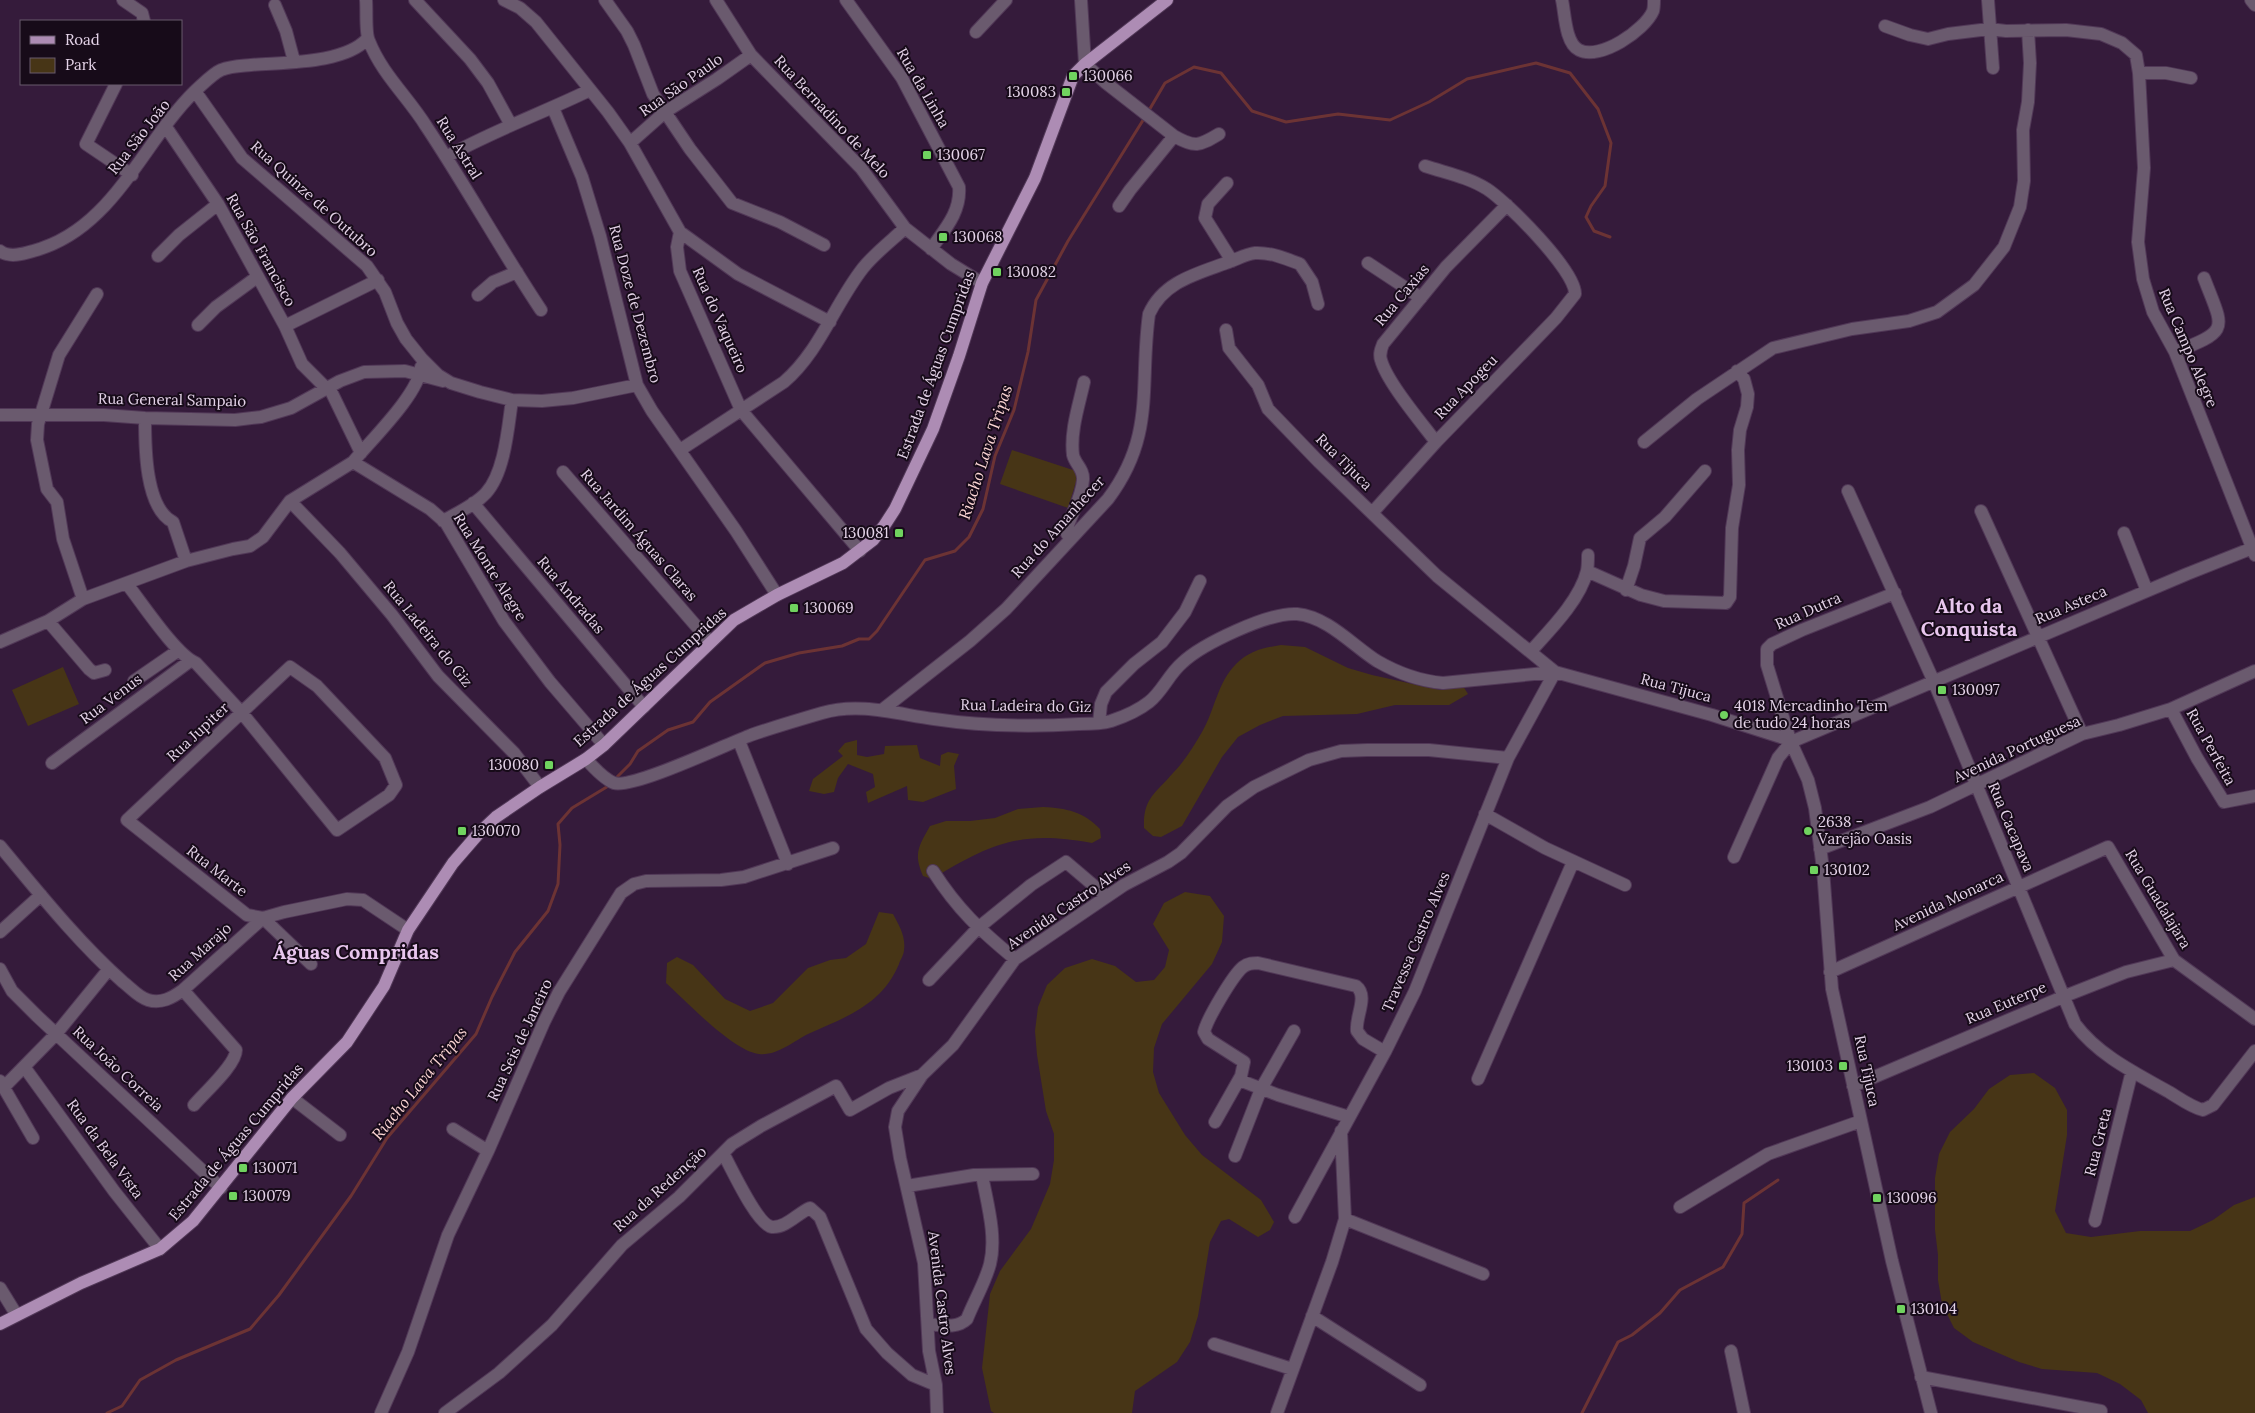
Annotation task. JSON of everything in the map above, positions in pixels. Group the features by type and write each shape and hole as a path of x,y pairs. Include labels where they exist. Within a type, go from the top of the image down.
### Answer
{"main road":[{"name":"Estrada de Águas Cumpridas","path":"0,1324 16,1314 81,1282 160,1250 194,1221 292,1098 348,1042 384,986 408,930 453,863 479,833 496,818 540,787 586,759 604,745 734,620 778,595 829,570 860,551 884,526 920,459 949,386 982,283 1035,178 1073,76 1085,64 1167,0"}],"street":[{"path":"124,0 142,14 144,20"},
{"name":"Rua Astral","path":"366,0 368,39 386,73 425,124 541,310"},
{"path":"416,0 488,83 511,125"},
{"path":"605,0 627,31 653,94 696,156 732,203 780,222 824,244"},
{"name":"Rua da Linha","path":"846,0 902,78 959,187 960,198 954,216 931,249"},
{"path":"976,32 1006,0"},
{"path":"1081,0 1085,64 1106,83 1174,136 1194,146 1200,145 1220,134"},
{"path":"1562,0 1570,40 1578,50 1590,52 1612,47 1628,38 1653,12 1654,0"},
{"path":"1988,0 1993,68"},
{"path":"2251,0 2255,5"},
{"path":"509,1 536,22 630,142 680,232 738,274 830,322"},
{"name":"Rua Bernadino de Melo","path":"718,1 752,55 861,168 905,228 965,274 982,283"},
{"path":"275,5 286,31 294,61"},
{"path":"1644,442 1697,399 1773,348 1852,329 1909,321 1937,312 1974,285 1991,266 2004,247 2020,207 2024,181 2023,130 2028,102 2030,63 2028,30 1989,29 1928,38 1910,35 1885,26"},
{"name":"Rua Campo Alegre","path":"2028,30 2066,30 2101,34 2122,43 2136,55 2139,73 2144,168 2138,242 2143,279 2153,312 2175,352 2254,550"},
{"name":"Rua São João","path":"0,251 4,254 20,255 38,250 76,232 132,175 166,127 195,91 223,69 329,58 346,53 368,39"},
{"name":"Rua São Paulo","path":"630,142 666,112 752,55"},
{"path":"2139,73 2166,73 2191,78"},
{"path":"116,85 86,144 132,175"},
{"path":"446,157 511,125 590,90"},
{"name":"Rua Quinze de Outubro","path":"195,91 242,158 325,232 361,260 378,280 385,292 397,323 422,360"},
{"name":"Rua Doze de Dezembro","path":"553,108 582,177 600,236 638,385 652,411 736,531 778,595"},
{"name":"Rua São Francisco","path":"166,127 218,204 285,326 302,364 327,387 357,458"},
{"path":"1119,206 1174,136"},
{"path":"1425,166 1487,189 1507,205"},
{"path":"1227,183 1208,204 1205,218 1232,261"},
{"path":"158,256 179,235 218,204"},
{"name":"Rua Apogeu","path":"1372,513 1436,442 1572,299 1575,288 1572,281 1522,218 1507,205"},
{"name":"Rua Caxias","path":"1436,442 1405,401 1381,361 1380,354 1383,344 1446,268 1507,205"},
{"path":"680,450 797,371 813,350 864,267 905,228"},
{"name":"Rua do Vaqueiro","path":"680,232 677,246 680,271 741,410 860,551"},
{"name":"Rua do Amanhecer","path":"882,710 1006,609 1108,499 1122,480 1132,460 1145,404 1147,328 1149,314 1154,302 1175,283 1193,274 1247,254 1262,253 1300,264 1312,282 1318,304"},
{"path":"1368,263 1421,298"},
{"path":"478,295 493,282 517,272"},
{"path":"198,325 216,307 257,277"},
{"path":"2175,352 2212,336 2218,328 2219,316 2204,278"},
{"path":"285,326 378,280"},
{"path":"83,599 63,539 56,502 47,489 37,440 38,424 60,355 97,294"},
{"name":"Rua Tijuca","path":"1226,330 1229,348 1258,385 1268,409 1437,576 1555,672 1712,715 1790,741 1808,780 1815,808 1832,989 1861,1121 1931,1413"},
{"path":"0,642 48,620 83,599 186,561 250,546 263,537 290,501 357,458 400,408 421,374 422,360"},
{"name":"Rua General Sampaio","path":"422,360 438,375 451,383"},
{"name":"Rua General Sampaio","path":"0,416 104,414 145,418 235,420 261,417 291,408 327,387 364,372 395,370 421,374 491,396 512,400 542,401 573,398 638,385"},
{"path":"1587,571 1626,590 1664,601 1726,604 1730,597 1732,528 1738,485 1740,430 1747,407 1748,394 1744,379 1738,371"},
{"path":"1071,540 1067,534 1067,528 1083,480 1081,470 1074,460 1073,452 1077,415 1084,382"},
{"path":"443,521 486,493 495,481 502,458 512,400"},
{"path":"145,418 147,464 154,497 164,518 173,522 186,561"},
{"name":"Rua Monte Alegre","path":"357,458 424,505 443,521 454,535 504,621 550,682 604,745"},
{"path":"1626,590 1640,538 1673,509 1704,471"},
{"name":"Rua Jardim Águas Claras","path":"563,472 710,642"},
{"name":"Rua Cacapava","path":"1848,491 1934,682 2075,1024 2084,1036 2132,1071 2197,1109 2208,1109 2213,1105 2255,1051"},
{"name":"Rua Ladeira do Giz","path":"290,501 340,553 392,615 438,676 514,753 540,787"},
{"name":"Rua Andradas","path":"473,503 644,707"},
{"path":"1982,510 2082,734"},
{"path":"2124,533 2147,591"},
{"name":"Rua Asteca","path":"1790,741 2147,591 2254,550"},
{"path":"1531,651 1570,605 1587,571 1588,555"},
{"path":"1099,723 1101,704 1106,692 1134,664 1162,642 1185,612 1200,581"},
{"path":"127,584 180,650 190,661 196,663 242,713"},
{"name":"Rua Dutra","path":"1790,741 1766,665 1767,649 1772,644 1802,630 1895,592"},
{"name":"Rua Ladeira do Giz","path":"586,759 609,780 625,784 748,736 826,712 859,708 882,710 936,720 976,723 1055,726 1099,723 1116,719 1150,701 1174,671 1191,654 1251,625 1282,614 1298,614 1314,619 1332,628 1384,664 1405,674 1433,682 1443,683 1555,672"},
{"path":"48,620 89,669 94,673 105,670"},
{"path":"134,682 180,650"},
{"name":"Rua Venus","path":"52,764 190,661"},
{"name":"Rua Jupiter","path":"127,820 290,667 317,686 385,758 396,785 389,795 337,830 242,713"},
{"name":"Avenida Portuguesa","path":"1820,849 1896,822 1976,786 2082,734 2171,708 2255,671"},
{"name":"Travessa Castro Alves","path":"1295,1217 1385,1052 1436,943 1508,758 1555,672"},
{"name":"Rua Perfeita","path":"2171,708 2197,758 2224,802 2255,796"},
{"path":"739,741 788,864"},
{"path":"1734,857 1778,758 1790,741"},
{"name":"Avenida Castro Alves","path":"937,1413 936,1385 929,1351 924,1263 895,1127 898,1111 922,1076 953,1045 1015,959 1106,896 1168,862 1180,853 1227,806 1254,787 1309,760 1342,751 1367,750 1430,750 1508,758"},
{"path":"1485,814 1574,862 1625,885"},
{"name":"Rua Marte","path":"127,820 247,915 262,918 311,964"},
{"name":"Rua Marajo","path":"0,846 41,895 109,969 146,999 163,1000 174,997 262,918 347,899 363,900 408,930"},
{"name":"Avenida Monarca","path":"1830,972 2108,847"},
{"name":"Rua Guadalajara","path":"2108,847 2174,960 2255,1020"},
{"name":"Rua Seis de Janeiro","path":"381,1413 408,1352 448,1235 559,992 621,893 634,884 646,880 721,880 744,877 833,848"},
{"path":"929,980 978,928 1031,885 1066,862 1106,896"},
{"path":"1478,1079 1574,862"},
{"path":"932,872 952,901 978,928 1015,959"},
{"path":"0,932 41,895"},
{"name":"Rua Euterpe","path":"1853,1086 2126,972 2174,960"},
{"path":"1216,1122 1244,1067 1242,1059 1208,1039 1204,1032 1209,1020 1239,971 1251,963 1356,986 1361,992 1362,999 1357,1031 1363,1039 1385,1052"},
{"name":"Rua João Correia","path":"0,969 12,990 56,1034 221,1188"},
{"path":"32,1138 2,1084 25,1068 56,1034 109,969"},
{"path":"183,990 236,1050 234,1059 228,1067 194,1105"},
{"path":"1235,1156 1261,1090 1294,1031"},
{"name":"Rua da Bela Vista","path":"25,1068 114,1191 160,1250"},
{"name":"Rua Greta","path":"2095,1221 2132,1071"},
{"name":"Rua da Redenção","path":"444,1413 499,1374 552,1325 622,1245 679,1197 732,1144 761,1126 836,1086 850,1110 888,1088 922,1076"},
{"path":"1239,1080 1261,1090 1349,1117"},
{"path":"292,1098 340,1135"},
{"path":"1680,1207 1768,1154 1861,1121"},
{"path":"453,1129 488,1151"},
{"path":"1277,1413 1332,1262 1345,1219 1341,1131"},
{"path":"724,1153 757,1215 765,1224 771,1227 778,1226 810,1208 814,1210 820,1217 866,1329 887,1353 912,1375 936,1385"},
{"path":"907,1186 982,1175 1033,1174"},
{"path":"928,1324 949,1325 963,1323 967,1319 990,1266 992,1232 982,1175"},
{"path":"1345,1219 1483,1274"},
{"path":"0,1288 16,1314"},
{"path":"1312,1316 1420,1385"},
{"path":"1214,1344 1292,1369"},
{"path":"1731,1351 1744,1413"},
{"path":"1921,1376 2101,1411"}],"green space":[{"path":"1012,450 1079,472 1068,508 1000,484"},
{"path":"1281,645 1305,647 1348,668 1372,675 1440,690 1463,686 1468,694 1449,705 1395,705 1357,714 1283,716 1260,725 1238,737 1222,757 1182,826 1161,837 1153,836 1144,828 1144,818 1148,803 1196,743 1206,724 1220,688 1230,671 1251,653"},
{"path":"63,667 79,704 28,726 12,690"},
{"path":"857,740 857,755 867,757 884,754 885,746 917,745 920,758 940,766 941,755 948,752 959,754 954,766 956,789 923,802 908,800 907,786 868,803 866,792 875,787 873,774 848,764 838,778 834,792 824,794 809,791 813,779 843,756 838,751 845,743"},
{"path":"1059,808 1081,815 1100,829 1101,838 1092,843 1067,839 1026,839 990,848 932,879 923,876 918,855 930,826 946,821 995,818 1018,809"},
{"path":"1185,892 1210,896 1224,916 1222,942 1212,964 1162,1024 1154,1048 1153,1072 1159,1093 1185,1135 1202,1155 1261,1200 1274,1222 1270,1230 1258,1237 1229,1219 1221,1221 1210,1242 1198,1316 1190,1342 1177,1362 1135,1391 1132,1413 994,1413 991,1411 982,1368 990,1294 1000,1271 1031,1229 1050,1184 1054,1160 1054,1134 1046,1111 1037,1055 1035,1031 1038,1007 1047,985 1065,968 1092,959 1115,966 1136,982 1154,980 1165,967 1169,950 1153,924 1164,903"},
{"path":"879,912 893,914 904,940 903,954 899,964 883,990 873,1000 849,1015 772,1053 759,1054 748,1051 736,1044 666,983 667,963 677,957 693,965 725,999 750,1011 773,1003 808,968 830,960 846,958 866,944"},
{"path":"2034,1073 2055,1088 2067,1110 2067,1135 2055,1211 2066,1233 2091,1237 2140,1231 2190,1231 2213,1220 2234,1205 2255,1197 2255,1413 2148,1413 2141,1400 2120,1384 2097,1373 2042,1369 2019,1362 1973,1342 1954,1328 1942,1304 1938,1280 1935,1230 1935,1178 1939,1154 1950,1132 1974,1109 1989,1089 2010,1075"}],"waterway":[{"name":"Riacho Lava Tripas","path":"1148,112 1165,83 1194,67 1221,73 1252,111 1286,122 1338,114 1390,120 1429,102 1467,79 1536,63 1570,73 1598,109 1611,143 1605,186 1586,217 1594,231 1610,237"},
{"name":"Riacho Lava Tripas","path":"616,778 630,764 638,751 668,730 693,722 710,702 765,663 799,653 842,646 859,639 869,639 877,631 925,560 955,551 969,537 983,509 995,456 1014,410 1028,352 1036,300 1068,241 1145,117"},
{"name":"Riacho Lava Tripas","path":"107,1413 122,1406 140,1380 176,1360 250,1329 279,1295 351,1196 387,1138 476,1034 515,952 548,911 558,884 560,845 558,824 572,808 610,785"},
{"path":"1582,1413 1618,1342 1632,1335 1660,1313 1680,1290 1723,1267 1742,1234 1744,1203 1778,1180"}],"place":[{"name":"130066","path":"1073,76"},
{"name":"130083","path":"1066,92"},
{"name":"130067","path":"927,155"},
{"name":"130068","path":"943,237"},
{"name":"130082","path":"997,272"},
{"name":"130081","path":"899,533"},
{"name":"130069","path":"794,608"},
{"name":"130097","path":"1942,690"},
{"name":"4018 Mercadinho Tem de tudo 24 horas","path":"1724,715"},
{"name":"130080","path":"549,765"},
{"name":"130070","path":"462,831"},
{"name":"2638 - Varejão Oasis","path":"1808,831"},
{"name":"130102","path":"1814,870"},
{"name":"130103","path":"1843,1066"},
{"name":"130071","path":"243,1168"},
{"name":"130079","path":"233,1196"},
{"name":"130096","path":"1877,1198"},
{"name":"130104","path":"1901,1309"}],"district":[{"name":"Alto da Conquista","path":"1969,618"},
{"name":"Águas Compridas","path":"356,952"}]}
